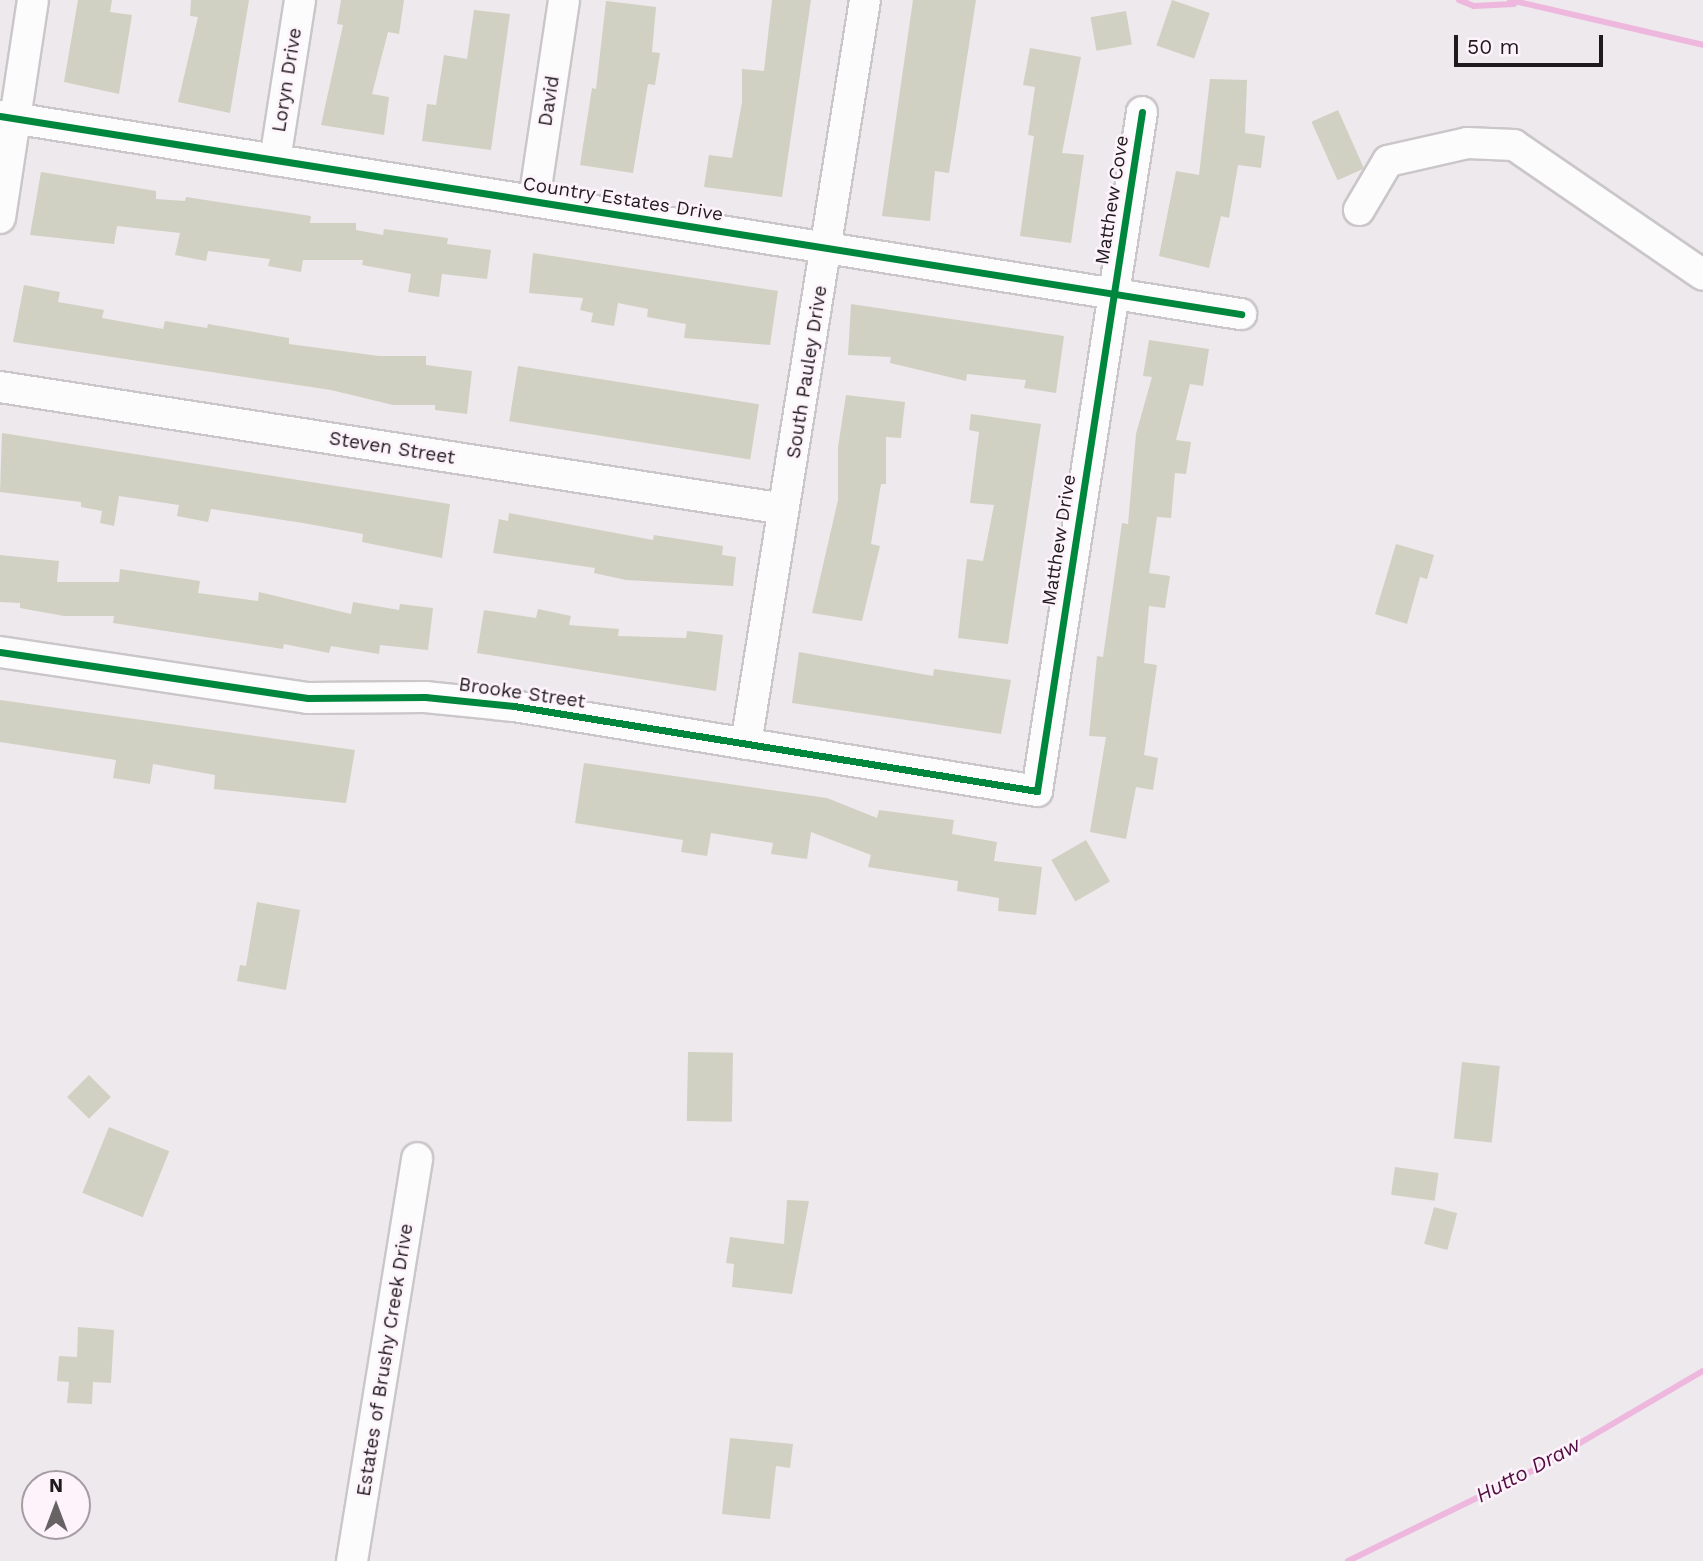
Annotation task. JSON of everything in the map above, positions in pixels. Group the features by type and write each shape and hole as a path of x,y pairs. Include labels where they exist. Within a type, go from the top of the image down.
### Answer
{"street":[{"path":"0,218 7,117 33,0"},
{"name":"Loryn Drive","path":"275,160 300,0"},
{"name":"David","path":"534,201 564,0"},
{"name":"South Pauley Drive","path":"746,744 828,248 865,0"},
{"name":"Matthew Cove","path":"1113,293 1142,112"},
{"name":"Country Estates Drive","path":"7,117 1241,314"},
{"path":"1359,210 1388,161 1467,143 1514,145 1703,275"},
{"name":"Matthew Drive","path":"1037,791 1113,293"},
{"name":"Steven Street","path":"0,387 784,509"},
{"name":"Brooke Street","path":"0,652 308,698 465,699 1037,791"},
{"name":"Estates of Brushy Creek Drive","path":"352,1561 417,1158"}],"building":[{"path":"78,0 112,0 110,12 132,15 119,94 64,82"},
{"path":"191,0 249,0 230,113 178,102 198,17 190,16"},
{"path":"341,0 404,0 399,34 388,32 372,94 389,97 384,135 321,125 343,25 337,24"},
{"path":"772,0 811,0 782,197 704,187 709,155 732,158 742,102 742,69 764,71"},
{"path":"913,0 976,0 949,173 935,171 930,221 882,216"},
{"path":"1172,0 1210,13 1194,58 1156,45"},
{"path":"606,1 656,7 652,52 660,53 655,85 648,84 633,173 580,165 592,88 596,89"},
{"path":"474,10 510,14 491,150 422,141 427,104 436,105 444,55 467,59"},
{"path":"1126,11 1132,44 1096,51 1091,17"},
{"path":"1030,48 1081,57 1062,153 1084,155 1071,243 1020,236 1034,136 1028,135 1035,87 1023,85"},
{"path":"1210,79 1247,80 1245,133 1265,136 1261,168 1238,165 1229,218 1221,216 1209,268 1159,256 1176,171 1199,175"},
{"path":"1338,110 1364,168 1338,180 1312,122"},
{"path":"41,172 156,191 156,199 185,201 186,197 311,216 310,223 356,223 356,230 383,235 384,229 448,238 447,244 491,250 487,279 442,274 439,297 408,292 411,274 362,265 363,260 303,260 301,272 268,266 270,259 208,251 206,261 175,255 180,233 117,226 114,244 30,235"},
{"path":"533,253 778,291 770,345 684,338 686,324 647,317 648,309 618,303 614,326 591,322 593,313 580,310 583,298 529,293"},
{"path":"24,285 60,292 58,302 104,310 102,318 163,329 165,321 207,328 208,324 289,338 289,344 379,356 426,356 426,365 472,371 467,414 435,410 435,405 393,405 331,390 13,342"},
{"path":"851,304 1064,336 1056,393 1024,388 1026,380 967,374 966,381 890,363 891,357 848,355"},
{"path":"1149,340 1209,349 1203,386 1190,384 1176,440 1191,442 1186,474 1175,473 1171,518 1157,517 1149,573 1170,576 1165,608 1149,606 1144,663 1157,665 1144,755 1158,758 1153,790 1136,787 1126,839 1090,832 1106,737 1089,736 1097,656 1103,657 1122,523 1128,524 1136,434 1152,377 1143,376"},
{"path":"518,366 759,404 750,459 509,421"},
{"path":"846,395 905,402 901,438 886,437 886,484 881,484 871,544 880,546 862,621 812,613 838,500 838,447"},
{"path":"971,414 1041,424 1008,644 958,638 967,559 983,561 994,505 970,503 979,432 969,430"},
{"path":"2,433 450,504 442,558 362,542 363,534 303,523 211,509 208,522 177,516 179,505 119,496 114,526 100,523 102,511 81,507 81,502 0,492"},
{"path":"509,513 653,540 654,535 723,546 722,555 736,557 733,586 626,580 594,573 595,568 493,553 499,519 508,521"},
{"path":"1396,544 1434,555 1427,579 1420,577 1407,624 1375,614"},
{"path":"0,555 59,561 57,582 119,582 120,569 200,581 198,593 258,601 259,592 351,614 353,602 399,610 400,604 433,608 428,650 380,645 379,654 331,646 329,653 284,644 283,649 113,623 114,616 64,616 20,608 20,603 0,602"},
{"path":"538,609 571,616 569,625 619,629 618,636 686,638 687,631 723,635 716,691 477,653 484,610 536,618"},
{"path":"799,652 933,676 934,669 1011,680 1001,734 792,703"},
{"path":"0,700 355,750 346,803 214,789 215,775 153,764 150,784 113,778 116,760 0,742"},
{"path":"584,763 827,798 877,818 879,810 954,820 952,834 997,842 994,861 1042,867 1036,915 998,911 999,898 957,891 958,881 868,867 871,855 811,832 807,859 771,854 773,843 711,833 707,856 681,852 683,840 575,823"},
{"path":"1086,840 1110,882 1075,902 1051,860"},
{"path":"257,902 300,910 286,990 237,981 240,965 246,966"},
{"path":"688,1052 733,1053 732,1122 687,1121"},
{"path":"1462,1062 1500,1066 1492,1143 1454,1139"},
{"path":"89,1075 111,1097 89,1119 67,1097"},
{"path":"109,1127 169,1151 143,1217 82,1193"},
{"path":"1395,1167 1439,1173 1435,1201 1391,1195"},
{"path":"787,1200 809,1201 792,1294 732,1287 734,1264 726,1263 730,1237 784,1244"},
{"path":"1434,1207 1457,1213 1447,1250 1424,1244"},
{"path":"78,1327 114,1330 111,1383 93,1382 92,1404 67,1403 69,1382 57,1381 59,1356 77,1357"},
{"path":"730,1438 793,1444 790,1468 776,1466 770,1519 722,1514"}],"waterway":[{"path":"1459,0 1474,6 1514,4"},
{"name":"Hutto Draw","path":"1510,0 1703,45"},
{"name":"Hutto Draw","path":"1348,1561 1534,1470 1703,1371"}],"cycle path":[{"path":"0,652 308,698 425,697 514,706 1037,791 1142,112"},
{"path":"0,116 1241,314"}]}
